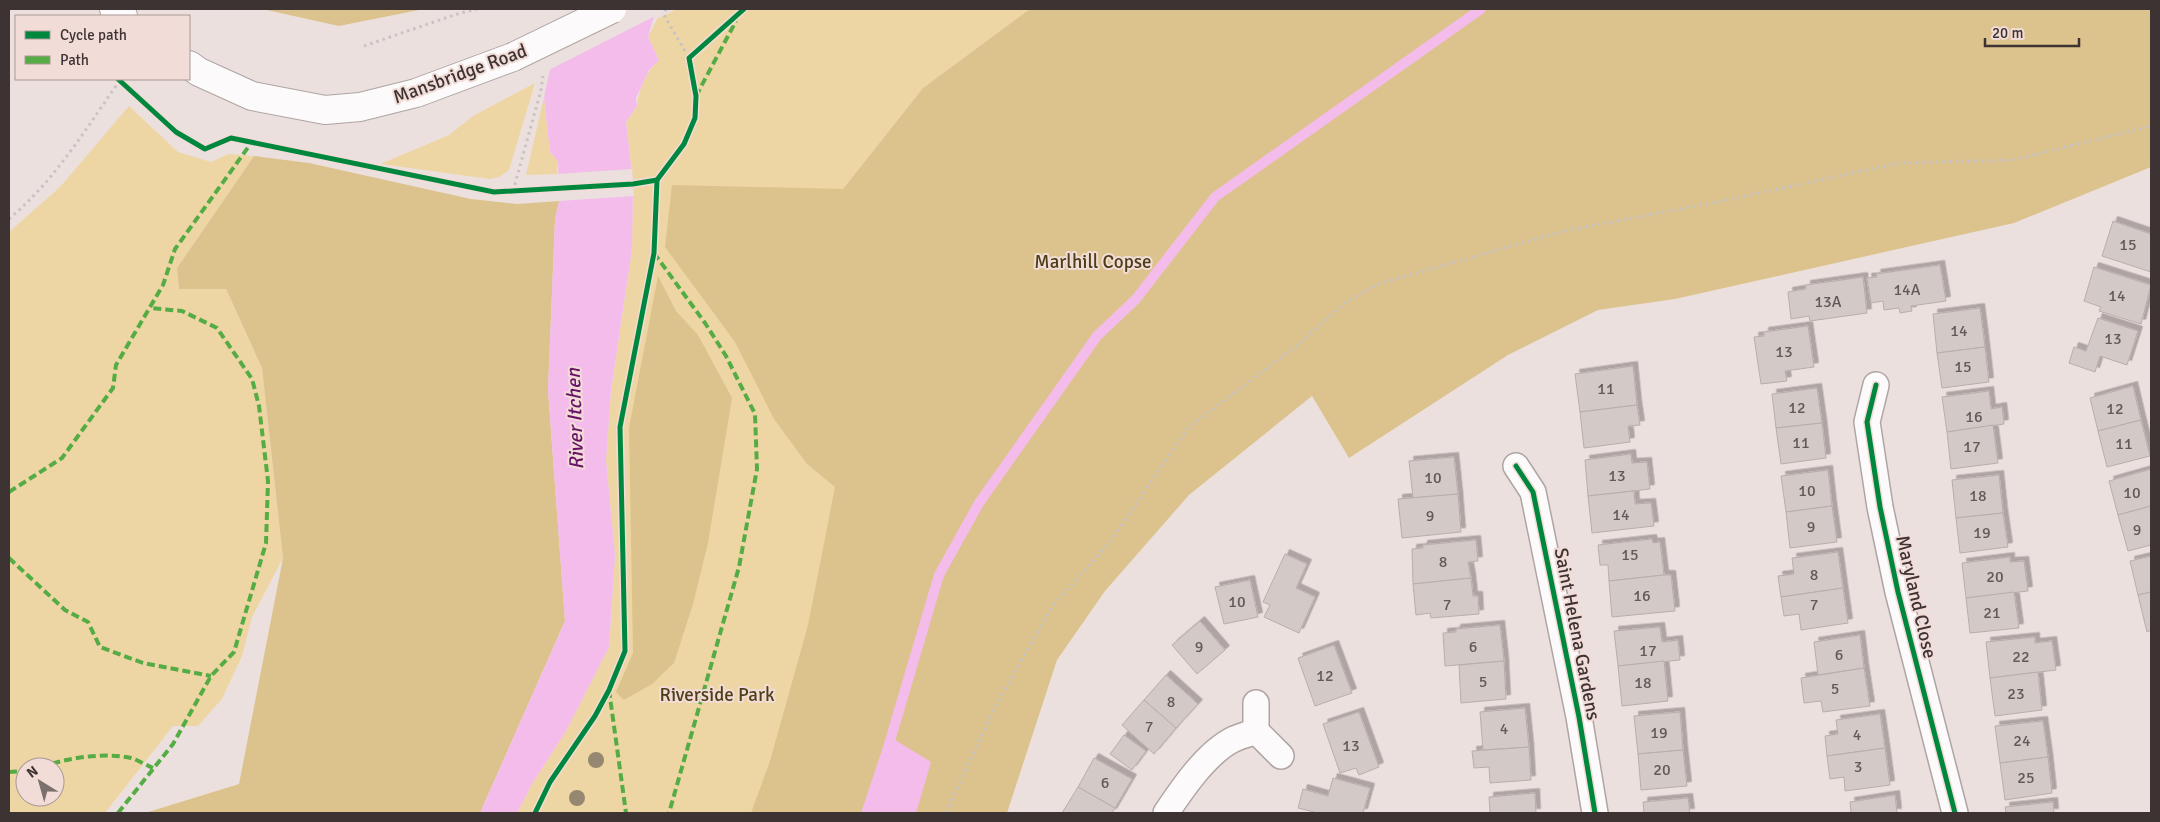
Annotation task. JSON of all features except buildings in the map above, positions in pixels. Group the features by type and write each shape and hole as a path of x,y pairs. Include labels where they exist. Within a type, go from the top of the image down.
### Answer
{"main road":[{"name":"Mansbridge Road","path":"190,66 199,72 252,96 325,110 360,107 416,94 513,57 612,9"}],"street":[{"name":"Maryland Close","path":"1876,385 1867,422 1880,507 1898,592 1955,813"},
{"name":"Saint Helena Gardens","path":"1516,466 1533,492 1579,717 1595,813"},
{"path":"1256,703 1256,731 1280,756"},
{"path":"1166,813 1184,786 1214,754 1233,740 1256,731"}],"path":[{"path":"364,46 460,13 478,9"},
{"path":"666,9 664,15 689,58 691,68"},
{"path":"689,58 696,52"},
{"path":"513,191 541,90 544,72"},
{"path":"9,219 28,202 74,149 118,80"},
{"path":"120,80 126,86"},
{"path":"947,813 998,703 1052,607 1110,542 1188,428 1301,342 1342,304 1378,284 1564,231 1722,201 1899,163 2012,160 2151,126"},
{"path":"504,192 522,190"}],"green space":[{"path":"262,9 424,9 339,26"},
{"name":"Riverside Park","path":"677,9 1030,9 923,88 843,189 844,489 806,813 517,813 532,784 566,731 609,647 615,555 606,460 611,391 632,249 633,184 626,122 636,107 647,75 659,60 648,37 657,19"},
{"name":"Marlhill Copse","path":"1030,9 2151,9 2151,167 2014,223 1675,299 1598,310 1508,355 1349,458 1312,396 1189,495 1105,591 1057,660 1007,813 751,813 770,761 808,625 835,487 807,464 774,419 735,342 665,247 672,185 843,189 923,88"},
{"path":"535,83 509,170 499,177 490,179 380,164 449,135 473,116"},
{"path":"544,97 550,152 558,160 557,174 526,175"},
{"path":"129,106 178,152 211,162 228,154 254,156 177,268 179,289 226,289 262,368 283,558 252,617 242,656 222,699 198,726 173,726 105,813 9,813 9,232 60,187"},
{"path":"254,156 309,163 471,199 517,204 559,201 555,220 548,390 565,621 480,813 145,813 239,784 283,558 262,368 226,289 179,289 177,268"},
{"path":"658,276 676,311 698,335 732,398 708,543 693,604 674,663 652,684 624,700 616,692 633,653 629,428"}],"water":[{"name":"River Itchen","path":"563,9 656,9 648,37 659,60 649,70 636,98 637,106 626,122 633,184 632,249 611,390 606,460 615,555 609,647 566,731 532,784 517,813 480,813 565,621 548,390 555,220 559,201 558,161 550,152 544,97"},
{"path":"887,735 931,762 916,813 861,813"}],"pier":[{"path":"560,9 658,9 657,15 547,71"},
{"path":"632,169 634,196 559,201 557,174"}],"waterway":[{"path":"887,751 939,575 979,503 1097,336 1136,299 1215,197 1481,9"}],"marked path":[{"path":"696,96 736,21"},
{"path":"9,492 62,458 113,388 116,365 163,285 175,249 252,142"},
{"path":"654,253 705,323 726,356 755,414 757,469 739,567 669,813"},
{"path":"118,813 173,744 211,676 234,652 266,543 268,481 259,406 252,379 217,328 182,311 150,308"},
{"path":"9,558 65,610 88,622 100,647 143,663 211,676"},
{"path":"609,690 626,813"},
{"path":"65,760 98,756 120,756 131,758 153,768"},
{"path":"9,772 15,772"}],"cycle path":[{"path":"535,813 550,782 595,716 609,690 625,651 620,427 654,253 657,180 684,144 695,118 696,96 689,58 744,9"},
{"path":"119,80 176,132 205,149 231,138 494,192 633,184 657,180"},
{"path":"1876,385 1867,422 1880,507 1898,592 1955,813"},
{"path":"1516,466 1533,492 1579,717 1595,813"}]}
